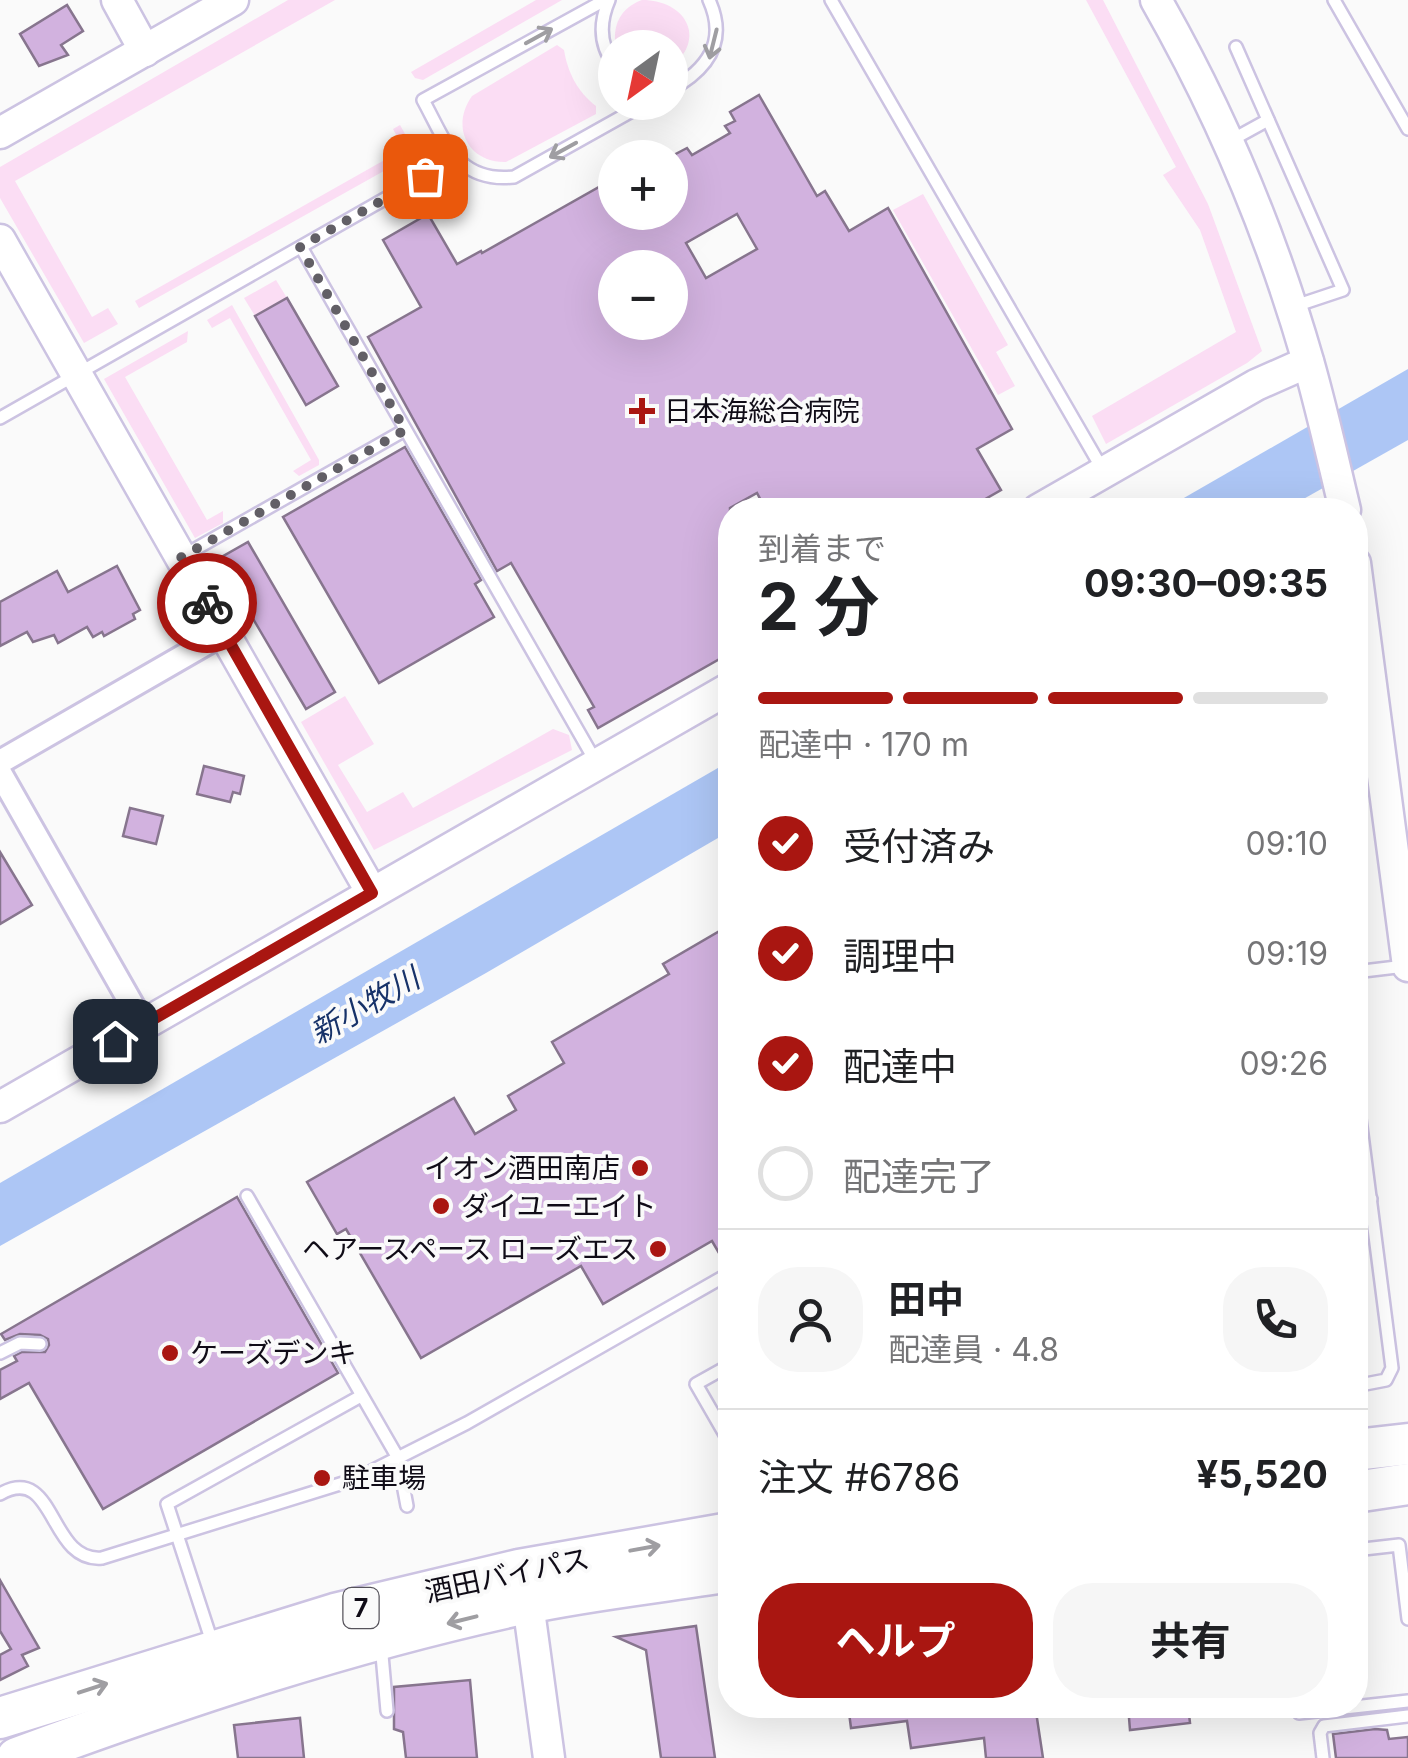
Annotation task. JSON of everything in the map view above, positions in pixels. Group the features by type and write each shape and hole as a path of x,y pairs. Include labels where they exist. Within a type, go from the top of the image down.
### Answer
{"highway":[{"path":"1368,1449 1408,1444"},
{"path":"1368,1490 1408,1484"},
{"name":"酒田バイパス","path":"0,1718 335,1614 519,1570 718,1535"},
{"name":"酒田バイパス","path":"16,1758 188,1695 380,1640 528,1603 718,1573"}],"street":[{"path":"118,0 144,51"},
{"path":"0,134 233,0"},
{"path":"1156,0 1183,47 1246,186 1308,362 1342,498"},
{"path":"0,240 372,893"},
{"path":"1059,498 1256,386 1308,362"},
{"path":"0,762 224,634"},
{"path":"1368,640 1400,831 1408,966"},
{"path":"0,1106 718,695"},
{"path":"0,773 144,1024"},
{"path":"528,1603 549,1758"}],"lane":[{"path":"601,30 607,0"},
{"path":"607,0 423,100 462,166 496,179 514,177 616,120"},
{"path":"688,80 700,71 716,45 716,15 709,0"},
{"path":"830,0 1104,472"},
{"path":"1334,0 1408,129"},
{"path":"1236,47 1343,290 1290,307"},
{"path":"1226,143 1268,120"},
{"path":"0,418 425,176"},
{"path":"300,247 598,764"},
{"path":"180,558 405,430"},
{"path":"1368,971 1408,966"},
{"path":"1368,1177 1392,1368 1386,1380 1368,1383"},
{"path":"247,1196 398,1458 407,1506"},
{"path":"0,1494 17,1486 30,1489 41,1498 72,1549 92,1559 177,1535 356,1479 466,1423 718,1280"},
{"path":"0,1353 20,1344 40,1344"},
{"path":"718,1372 696,1384 718,1422"},
{"path":"214,1649 167,1504 361,1396"},
{"path":"1368,1549 1399,1545 1405,1560 1408,1619"},
{"path":"380,1640 388,1710"},
{"path":"1368,1706 1408,1701"},
{"path":"1323,1758 1320,1733 1324,1726 1408,1716"}],"shaded area":[{"path":"288,0 335,0 15,181 92,317 108,308 118,324 84,343 0,198 0,167"},
{"path":"536,0 562,0 423,80 411,72"},
{"path":"642,0 670,7 687,23 689,34 688,45 688,30 616,30 628,8"},
{"path":"1086,0 1103,0 1208,204 1262,351 1106,444 1092,416 1236,332 1200,230 1163,175 1176,167"},
{"path":"557,45 564,50 579,88 596,106 596,114 506,162 493,161 473,150 463,131 472,96"},
{"path":"400,125 416,153 139,308 135,301 404,149 393,129"},
{"path":"923,194 1008,345 996,352 1015,386 998,395 893,210"},
{"path":"276,280 287,298 255,316 244,298"},
{"path":"232,305 319,460 319,465 299,476 293,471 311,460 230,318 212,328 207,320"},
{"path":"188,331 187,342 125,377 207,520 223,511 223,523 195,538 104,379"},
{"path":"345,696 374,744 338,765 367,812 403,792 413,808 553,729 569,735 572,750 374,850 301,722"}],"water":[{"path":"1408,369 1408,440 1305,498 1184,498"},
{"name":"新小牧川","path":"718,768 718,838 0,1246 0,1183"}],"building":[{"path":"67,5 83,31 61,45 68,55 39,66 20,34"},
{"path":"759,95 817,196 825,191 849,231 888,208 1012,429 977,449 1001,490 987,498 760,498 757,493 748,498 718,498 718,660 598,728 588,710 594,707 511,563 497,571 368,337 421,307 383,240 428,214 457,264 598,188 598,230 688,230 688,149 692,155 730,133 725,126 735,121 730,112","holes":["737,214 757,249 706,278 686,243"]},
{"path":"287,298 338,386 306,405 255,316"},
{"path":"405,447 481,580 475,584 494,617 379,683 283,517"},
{"path":"248,542 335,692 306,709 218,559"},
{"path":"117,566 140,610 133,614 135,619 104,636 102,632 93,637 87,627 58,643 54,635 33,642 27,632 0,646 0,602 57,571 68,592"},
{"path":"204,766 244,776 240,794 233,792 230,802 197,794"},
{"path":"130,808 163,816 156,844 123,836"},
{"path":"0,852 32,905 0,924"},
{"path":"718,932 718,1251 712,1241 603,1304 581,1266 421,1358 346,1229 337,1234 307,1182 454,1098 475,1134 516,1110 508,1096 564,1063 552,1042 669,974 663,964"},
{"name":"ケーズデンキ","path":"237,1197 338,1373 103,1509 29,1383 0,1399 0,1370 17,1361 14,1356 22,1352 45,1352 48,1339 20,1334 5,1340 1,1334"},
{"path":"0,1580 39,1648 22,1655 28,1666 0,1680 0,1655 11,1649 0,1631"},
{"path":"696,1626 715,1758 661,1758 646,1650 616,1637"},
{"path":"470,1680 477,1758 406,1758 403,1732 394,1729 394,1687"},
{"path":"300,1718 304,1758 238,1758 234,1725"},
{"path":"850,1718 1037,1718 1043,1758 986,1758 984,1738 911,1748 907,1721 851,1728"},
{"path":"1129,1718 1189,1718 1190,1723 1130,1730"},
{"path":"1387,1730 1389,1739 1408,1737 1408,1758 1336,1758 1333,1734"}],"way so far":[{"path":"207,603 180,558 405,430 300,247 425,176"}],"place":[{"name":"日本海総合病院","path":"642,411"},
{"name":"イオン酒田南店","path":"640,1168"},
{"name":"ダイユーエイト","path":"441,1206"},
{"name":"ヘアースペース ローズエス","path":"658,1249"},
{"name":"ケーズデンキ","path":"170,1353"},
{"name":"駐車場","path":"322,1478"}],"route":[{"path":"115,1041 372,893 207,603"}]}
